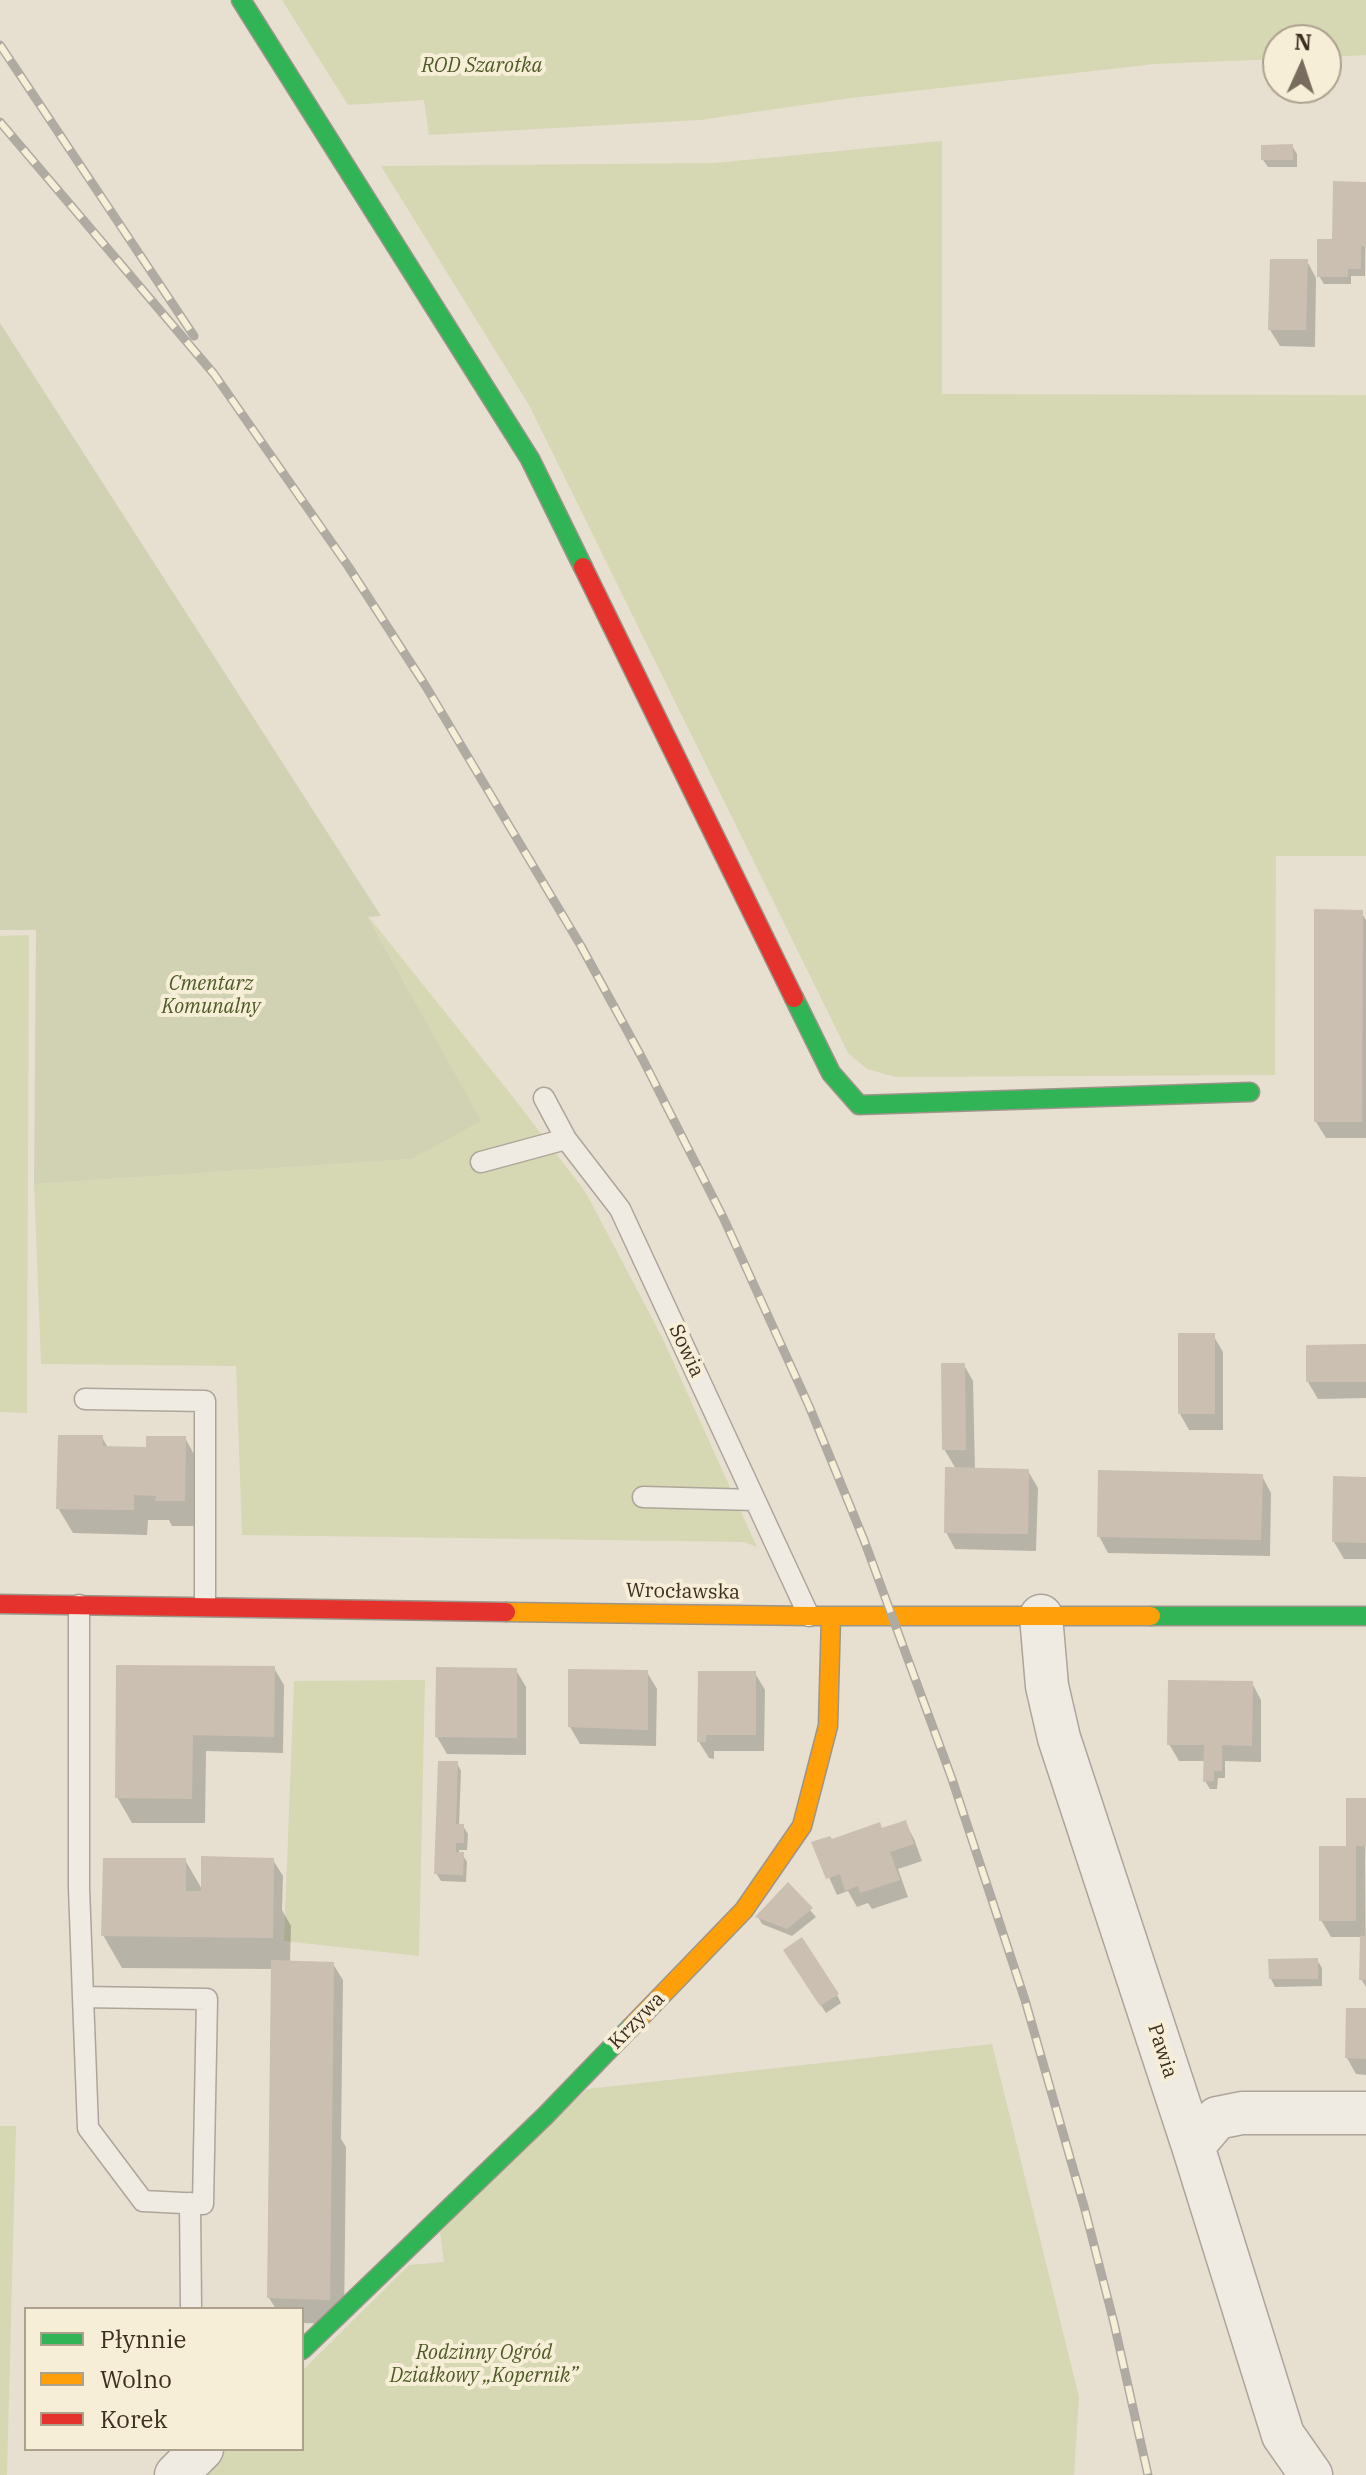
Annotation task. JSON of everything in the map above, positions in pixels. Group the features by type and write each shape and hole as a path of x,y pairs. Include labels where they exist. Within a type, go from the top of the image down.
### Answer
{"street":[{"path":"241,0 530,459 831,1073 859,1105 1250,1092"},
{"name":"Wrocławska","path":"0,1604 809,1616 1366,1616"},
{"name":"Krzywa","path":"304,2348 545,2116 744,1910 802,1826 828,1726 831,1616"},
{"name":"Pawia","path":"1041,1616 1047,1686 1059,1738 1193,2146 1283,2435 1311,2475"},
{"path":"1193,2146 1217,2118 1242,2113 1366,2113"},
{"path":"176,2475 200,2451"}],"lane":[{"name":"Sowia","path":"544,1098 566,1139 620,1209 809,1616"},
{"path":"481,1162 566,1139"},
{"path":"85,1399 205,1401 205,1606"},
{"path":"643,1497 755,1500"},
{"path":"79,1605 79,1888 83,1997 88,2128 143,2201 203,2204 207,1999 83,1997"},
{"path":"190,2203 191,2307"}],"green space":[{"name":"ROD Szarotka","path":"282,0 1366,0 1366,55 1342,56 1342,24 1262,24 1262,60 1155,64 851,98 700,120 429,135 424,100 348,105"},
{"path":"942,141 942,394 1366,395 1366,856 1276,856 1275,1075 896,1077 867,1069 848,1053 529,405 381,166 714,163"},
{"name":"Cmentarz Komunalny","path":"0,323 381,916 368,917 481,1121 411,1159 34,1184 36,930 0,930"},
{"path":"368,916 586,1193 662,1337 757,1547 744,1542 242,1535 236,1366 41,1364 34,1184 410,1159 480,1121"},
{"path":"29,935 27,1413 0,1412 0,936"},
{"path":"425,1680 419,1956 284,1941 294,1681"},
{"name":"Rodzinny Ogród Działkowy „Kopernik”","path":"992,2044 1079,2397 1074,2475 197,2475 222,2451 304,2451 304,2369 409,2265 444,2262 440,2232 587,2089"},
{"path":"0,2126 16,2126 7,2475 0,2475"}],"building":[{"path":"1293,144 1293,160 1261,160 1261,145"},
{"path":"1333,181 1366,182 1366,246 1361,246 1361,269 1348,269 1348,277 1317,277 1317,239 1332,239"},
{"path":"1270,259 1308,259 1306,330 1268,330"},
{"path":"1314,909 1363,910 1362,1122 1314,1122"},
{"path":"1178,1333 1215,1333 1215,1414 1178,1414"},
{"path":"1366,1344 1366,1382 1306,1382 1306,1345"},
{"path":"941,1363 965,1363 966,1450 942,1450"},
{"path":"58,1435 103,1435 103,1446 146,1447 146,1436 186,1436 185,1501 155,1501 156,1496 134,1495 134,1510 56,1509"},
{"path":"945,1467 1029,1469 1028,1534 944,1533"},
{"path":"1098,1470 1263,1474 1261,1540 1097,1537"},
{"path":"1333,1476 1366,1477 1366,1543 1332,1542"},
{"path":"116,1665 275,1666 274,1737 193,1735 192,1799 115,1798"},
{"path":"436,1667 517,1668 517,1738 435,1737"},
{"path":"568,1669 648,1670 648,1730 568,1727"},
{"path":"698,1671 756,1671 756,1735 706,1735 706,1742 697,1742"},
{"path":"1168,1680 1253,1681 1252,1746 1222,1745 1222,1771 1214,1771 1214,1781 1203,1782 1204,1745 1167,1745"},
{"path":"438,1761 458,1761 456,1824 464,1824 464,1843 456,1843 456,1852 464,1852 463,1875 434,1874"},
{"path":"1346,1798 1366,1798 1366,1846 1356,1846 1356,1921 1319,1921 1319,1846 1346,1846"},
{"path":"906,1820 914,1844 890,1852 900,1880 860,1893 858,1886 845,1891 840,1874 826,1879 811,1842 830,1836 832,1839 880,1822 882,1828"},
{"path":"201,1856 274,1858 273,1938 101,1936 103,1858 186,1858 186,1891 201,1891"},
{"path":"788,1882 813,1908 787,1929 755,1917"},
{"path":"1360,1936 1366,1936 1366,1980 1359,1980"},
{"path":"802,1937 839,1994 820,2006 783,1950"},
{"path":"1318,1958 1318,1979 1269,1979 1268,1959"},
{"path":"271,1960 334,1962 330,2300 267,2298"},
{"path":"1346,2008 1366,2008 1366,2059 1345,2058"}],"railway":[{"path":"0,45 194,336"},
{"path":"0,122 214,374 348,566 425,685 581,946 723,1217 809,1406 864,1540 952,1779 1025,2000 1085,2210 1148,2475"}],"traffic: fast":[{"path":"241,0 530,459 583,567"},
{"path":"794,998 831,1073 859,1105 1250,1092"},
{"path":"1151,1616 1366,1616"},
{"path":"304,2348 545,2116 631,2027"}],"traffic: slow":[{"path":"506,1612 1151,1616"},
{"path":"631,2027 744,1910 802,1826 828,1726 831,1616"}],"traffic: jam":[{"path":"583,567 794,998"},
{"path":"0,1604 506,1612"}]}
